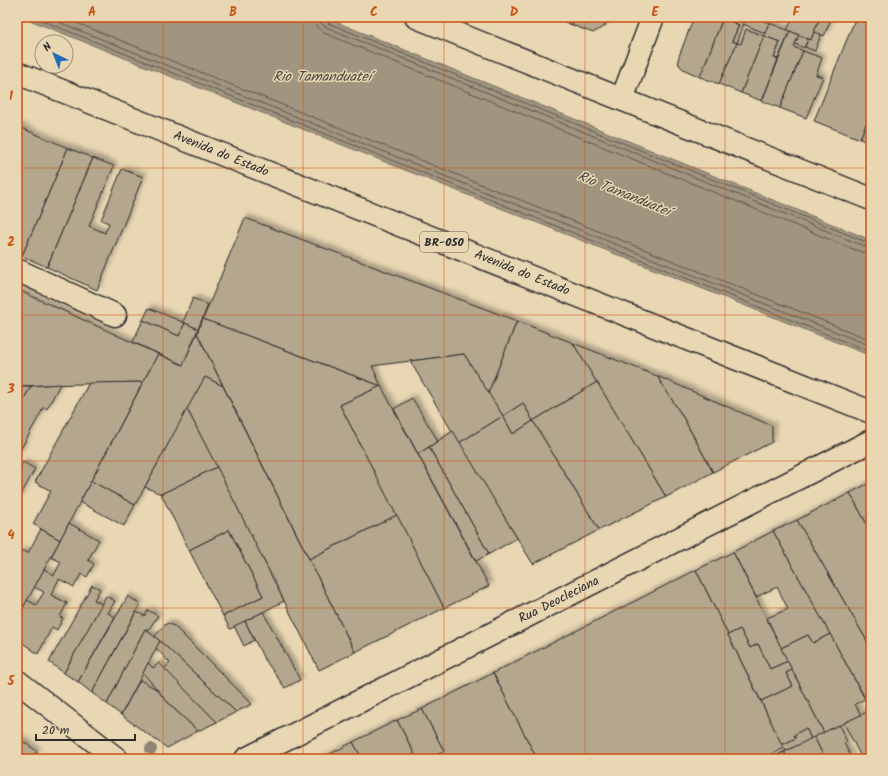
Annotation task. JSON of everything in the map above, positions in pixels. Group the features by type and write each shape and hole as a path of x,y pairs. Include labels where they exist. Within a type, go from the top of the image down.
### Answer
{"main road":[{"path":"416,17 871,198"},
{"path":"622,99 653,17"},
{"name":"Avenida do Estado","path":"17,73 871,412"},
{"path":"17,270 115,315"},
{"name":"Rua Deocleciana","path":"246,759 871,442"},
{"path":"17,680 117,759"}],"water":[{"name":"Rio Tamanduateí","path":"22,17 324,17 871,240 871,356 74,38 74,34 65,34"}],"building":[{"path":"553,17 575,17 572,25"},
{"path":"575,17 608,17 605,26 593,33 572,25"},
{"path":"694,17 723,18 700,77 683,69 679,65 678,59"},
{"path":"746,17 737,43 732,41 739,25 723,18"},
{"path":"746,17 754,17 769,23 765,33 743,24"},
{"path":"785,17 812,17 819,20 811,40 787,30 792,20"},
{"path":"820,17 832,17 824,36 814,32"},
{"path":"846,17 856,17 855,21"},
{"path":"856,17 871,17 871,111 860,139 814,121"},
{"path":"723,18 739,25 732,41 737,43 719,84 700,77"},
{"path":"769,23 790,31 778,59 774,58 780,42 764,36"},
{"path":"746,29 764,36 741,93 719,84 737,43 741,44"},
{"path":"790,31 799,35 794,47 803,51 780,108 762,101"},
{"path":"814,32 821,34 815,51 805,47 808,39 811,40"},
{"path":"799,35 808,39 804,48 795,44"},
{"path":"764,36 780,42 774,58 778,59 762,101 741,93"},
{"path":"803,51 822,58 816,75 823,77 806,118 780,108"},
{"path":"871,111 871,144 860,139"},
{"path":"17,126 68,148 22,256 17,254"},
{"path":"68,148 93,158 47,267 22,256"},
{"path":"93,158 114,166 89,226 105,233 109,223 101,220 122,169 143,177 97,290 47,267"},
{"path":"245,218 517,321 488,394 464,354 372,366 381,386 203,319"},
{"path":"18,290 158,354 143,382 17,386"},
{"path":"193,298 208,305 198,329 183,322"},
{"path":"149,308 185,323 179,336 143,320"},
{"path":"203,319 381,386 340,405 397,515 309,559 197,333"},
{"path":"143,320 179,336 185,323 198,329 183,365 133,342"},
{"path":"517,321 573,343 597,382 533,421 523,403 503,416 488,394"},
{"path":"197,333 223,386 205,377 135,505 91,481 158,354 183,365"},
{"path":"573,343 657,376 683,417 713,472 666,497"},
{"path":"464,354 503,416 459,443 410,361"},
{"path":"657,376 772,426 772,442 713,472 683,417"},
{"path":"205,377 223,386 355,652 319,670 187,409"},
{"path":"143,382 60,540 33,524 51,491 35,482 89,383"},
{"path":"597,382 666,497 599,530 533,421"},
{"path":"60,384 47,409 44,407 17,456 17,411 31,386"},
{"path":"17,386 31,386 17,411"},
{"path":"381,386 489,586 444,608 340,405"},
{"path":"412,398 438,441 418,454 394,409"},
{"path":"523,403 533,421 513,434 503,416"},
{"path":"187,409 217,467 161,494 145,487"},
{"path":"503,416 513,434 533,421 599,530 533,564 459,443"},
{"path":"453,431 517,538 489,554 429,447"},
{"path":"429,447 489,554 476,561 418,454"},
{"path":"23,462 35,469 17,502 17,473"},
{"path":"217,467 284,601 230,629 223,616 263,596 229,530 189,550 161,494"},
{"path":"91,481 135,505 124,526 80,502"},
{"path":"871,482 871,532 850,493"},
{"path":"850,493 871,532 871,648 797,520"},
{"path":"397,515 444,608 355,652 309,559"},
{"path":"797,520 871,648 871,709 773,531"},
{"path":"69,523 99,540 88,560 94,564 87,577 81,574 74,587 59,579 51,595 67,603 60,617 63,618 57,630 52,627 38,654 17,639 17,619 27,600 36,605 44,592 34,587 44,569 54,575 61,562 51,557"},
{"path":"41,529 60,540 17,619 17,560 22,550 28,553"},
{"path":"229,530 263,596 223,616 189,550"},
{"path":"773,531 830,634 813,643 808,635 781,648 767,618 788,609 777,587 756,597 733,552"},
{"path":"733,552 788,661 770,669 758,644 750,648 740,629 728,635 696,570"},
{"path":"696,570 784,748 762,759 537,759 493,673"},
{"path":"92,585 100,589 94,600 102,604 64,673 49,662"},
{"path":"106,596 115,601 108,613 115,617 78,682 64,673"},
{"path":"128,596 140,604 92,693 78,682"},
{"path":"148,610 158,616 148,630 145,629 107,704 92,693 136,612 145,616"},
{"path":"263,612 300,680 285,688 263,657 245,621"},
{"path":"245,621 254,640 244,646 234,626"},
{"path":"167,623 174,626 252,704 236,712 160,641 155,636"},
{"path":"145,629 160,641 121,715 107,704"},
{"path":"740,629 750,648 758,644 770,669 788,661 792,670 786,673 793,686 761,701 728,635"},
{"path":"830,634 865,699 855,704 861,715 824,733 781,648 808,635 813,643"},
{"path":"160,641 236,712 217,722 164,669 170,663 156,648"},
{"path":"148,663 153,668 159,663 217,722 198,731 172,707 143,673"},
{"path":"792,670 824,733 811,739 806,728 794,735 796,738 782,745 761,701 793,686 786,673"},
{"path":"493,673 537,759 429,759 444,751 422,709"},
{"path":"140,680 156,689 172,707 198,731 167,748 121,715"},
{"path":"422,709 444,751 429,759 417,759 397,720"},
{"path":"871,710 871,759 862,759 844,723"},
{"path":"397,720 417,759 362,759 353,742"},
{"path":"839,725 847,742 844,743 852,759 825,759 814,737"},
{"path":"806,728 811,739 786,751 782,745 796,738 794,735"},
{"path":"17,737 38,752 24,759 17,759"},
{"path":"814,737 825,759 788,759 784,752"},
{"path":"353,742 362,759 330,759 328,755"},
{"path":"784,748 786,751 770,759 762,759"},
{"path":"784,752 788,759 770,759"},
{"path":"328,755 330,759 319,759"}]}
